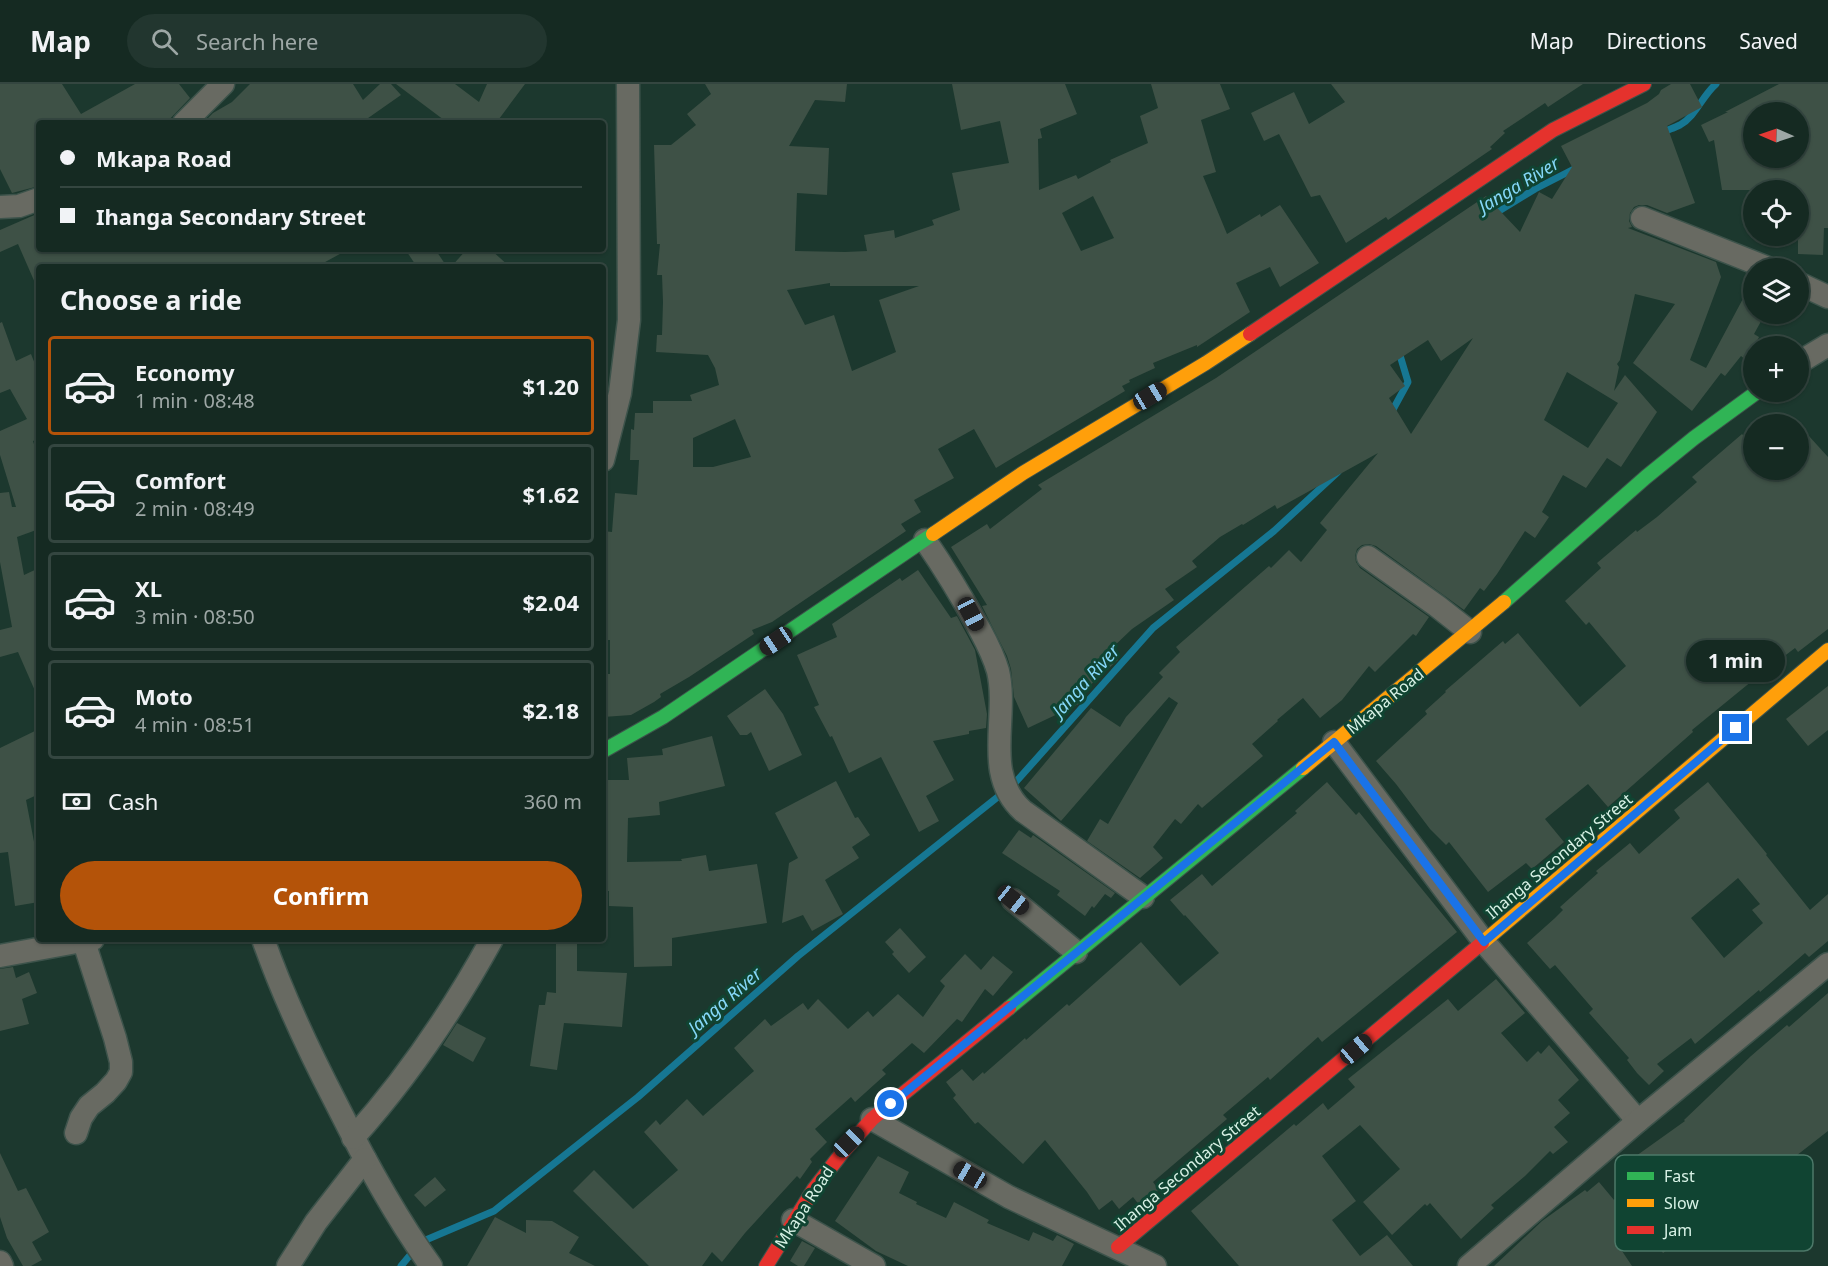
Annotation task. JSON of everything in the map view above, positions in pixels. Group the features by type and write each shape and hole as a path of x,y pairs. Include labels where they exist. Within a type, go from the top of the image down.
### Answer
{"street":[{"path":"187,120 223,84"},
{"path":"606,448 620,393 629,320 627,84"},
{"path":"606,749 663,717 1023,472 1206,363 1280,315 1553,130 1644,84"},
{"path":"0,207 19,206 36,200"},
{"path":"1642,218 1743,258"},
{"path":"1809,288 1828,297"},
{"path":"1809,356 1828,345"},
{"name":"Mkapa Road","path":"766,1266 793,1220 831,1165 849,1142 872,1119 1470,632 1654,471 1743,402"},
{"path":"925,540 950,576 992,653 998,672 999,752 1006,787 1023,811 1143,897"},
{"path":"1368,557 1470,632"},
{"name":"Ihanga Secondary Street","path":"1118,1247 1484,942 1828,650"},
{"path":"1334,742 1484,942 1638,1121"},
{"path":"1013,900 1076,952"},
{"path":"0,956 77,942"},
{"path":"76,1133 81,1118 89,1106 105,1093 121,1072 121,1062 89,942"},
{"path":"264,942 298,1029 353,1138 409,1236 430,1266"},
{"path":"353,1138 381,1107 421,1055 472,976 490,942"},
{"path":"1469,1266 1638,1121 1828,964"},
{"path":"872,1119 1010,1197 1155,1266"},
{"path":"288,1266 316,1222 365,1159"},
{"path":"793,1220 874,1266"}],"building":[{"path":"0,84 62,84 81,114 135,84 179,84 190,98 169,120 36,120 36,187 12,193 0,169"},
{"path":"250,84 353,84 363,100 380,84 391,84 401,95 365,120 206,120 232,102"},
{"path":"396,84 455,84 479,102 487,84 525,84 498,120 444,120"},
{"path":"705,84 847,84 845,102 815,100 789,146 829,148 827,195 797,193 795,251 867,251 864,235 894,230 895,238 934,225 932,220 960,210 952,173 1009,163 1000,121 961,130 952,84 1065,84 1077,114 1040,129 1042,138 1038,139 1039,190 1076,175 1078,179 1111,162 1110,160 1148,143 1140,116 1158,108 1151,84 1220,84 1230,109 1201,120 1216,172 1203,176 1227,234 1280,205 1319,263 1280,287 1270,267 1236,283 1250,312 1197,347 1197,345 1153,363 1155,368 1129,380 1130,382 1122,386 1125,391 996,468 974,429 938,449 954,478 914,500 921,512 901,524 906,531 772,622 752,630 754,634 660,694 661,697 654,702 631,715 606,717 606,674 610,674 610,640 606,640 606,531 612,532 615,493 637,495 639,460 630,460 631,429 634,430 635,413 653,413 653,401 692,401 690,395 719,385 715,368 708,355 656,352 657,335 662,335 663,302 662,275 657,275 660,244 657,244 654,145 671,145 696,125 687,114 711,94","holes":["1093,196 1114,238 1081,251 1062,213","830,283 830,286 919,286 879,300 896,352 852,371 834,315 805,325 787,290","735,419 751,457 713,467 693,467 693,438"]},
{"path":"1331,84 1583,84 1548,107 1545,103 1503,131 1505,133 1490,147 1492,149 1388,220 1386,217 1346,243 1320,195 1311,197 1279,134 1264,141 1251,113 1294,92 1309,124 1345,102"},
{"path":"1671,84 1690,84 1702,107 1667,126 1695,203 1667,213 1647,205 1639,205 1634,207 1630,213 1629,221 1632,227 1628,228 1716,262 1721,277 1690,360 1706,368 1743,299 1743,324 1760,324 1754,334 1757,336 1743,336 1743,358 1741,356 1725,376 1721,373 1692,411 1633,363 1675,304 1635,294 1620,360 1617,364 1619,367 1614,391 1625,375 1657,412 1621,467 1607,458 1586,488 1563,475 1542,512 1549,517 1535,538 1525,531 1484,591 1480,588 1464,610 1376,546 1362,545 1357,549 1355,556 1360,568 1429,617 1416,636 1413,634 1375,672 1369,666 1342,700 1320,718 1303,698 1277,720 1252,744 1263,756 1202,808 1198,804 1181,824 1175,819 1153,847 1163,858 1140,878 1087,841 1100,819 1108,824 1178,703 1169,697 1061,821 1024,788 1091,708 1120,727 1126,717 1163,677 1159,673 1180,652 1176,647 1269,566 1271,568 1289,550 1301,562 1327,530 1320,523 1378,453 1277,509 1275,505 1220,537 1192,561 1197,567 1165,589 1174,600 1132,629 1110,650 1118,660 1076,698 1083,702 1028,728 1014,697 1007,656 982,606 987,605 951,547 987,524 990,529 1042,489 1038,485 1216,378 1486,196 1520,232 1539,192 1552,199 1572,167 1561,146 1647,103","holes":["1473,338 1411,434 1389,398 1405,386 1390,365 1428,340 1441,361","1567,372 1618,403 1588,448 1544,420"]},
{"path":"1779,84 1828,84 1828,228 1824,228 1823,255 1798,254 1798,246 1809,246 1809,180 1743,180 1743,190 1722,190 1714,140 1709,142 1701,125 1728,112 1725,112 1743,103 1743,168 1809,168 1809,102 1744,102"},
{"path":"36,214 36,252 344,252 322,264 36,264 36,285 18,244 0,252 0,230"},
{"path":"407,252 437,252 445,264 415,264"},
{"path":"464,252 493,252 507,264 454,264"},
{"path":"2,322 16,361 31,354 36,366 36,440 33,441 36,450 36,530 17,537 24,575 36,569 36,693 18,652 0,657 0,630 12,627 0,562 0,493 9,492 12,507 16,507 0,455 0,431 27,419 10,389 0,393 0,323"},
{"path":"1742,434 1743,480 1809,480 1809,436 1828,457 1828,629 1798,652 1795,648 1752,681 1692,730 1693,732 1608,807 1588,784 1545,819 1564,842 1532,869 1526,863 1488,892 1449,842 1446,845 1430,829 1376,761 1427,714 1425,711 1445,691 1503,641 1505,644 1518,633 1580,707 1626,666 1589,622 1586,625 1565,601 1601,568 1597,563 1636,530 1637,532 1657,517 1697,482 1692,477"},
{"path":"918,570 951,618 957,616 975,650 987,714 986,728 933,741 954,780 926,796 939,821 919,832 881,757 849,773 832,736 830,737 814,707 819,705 797,655 837,637 832,624 900,578 902,581"},
{"path":"1828,686 1828,730 1808,746 1786,719"},
{"path":"765,689 783,714 802,755 769,771 751,732 747,735 740,735 727,716"},
{"path":"36,730 36,795 26,800 36,852 36,902 15,906 8,852 0,853 0,748"},
{"path":"712,736 725,786 659,802 660,815 628,818 627,862 682,861 681,859 706,855 709,871 757,864 767,923 672,938 672,966 634,967 633,907 609,906 609,891 606,891 606,780 629,780 627,758 663,755 662,749"},
{"path":"836,781 855,818 858,817 870,835 852,847 859,858 825,880 843,914 812,931 803,915 782,923 789,863 798,858 775,813"},
{"path":"1327,782 1356,815 1359,812 1457,932 1322,1042 1318,1037 1270,1080 1268,1077 1223,1115 1227,1119 1153,1182 1159,1190 1140,1206 1133,1197 1119,1209 1112,1200 1099,1210 1045,1140 1023,1164 978,1122 975,1124 953,1098 956,1095 946,1082 962,1069 973,1081 983,1072 984,1074 1067,1004 1069,1006 1141,942 1180,986 1219,953 1170,900 1202,874 1212,886 1297,813 1295,811"},
{"path":"1708,782 1810,910 1828,894 1828,941 1809,957 1805,953 1695,1044 1691,1038 1657,1064 1664,1071 1649,1085 1627,1060 1629,1058 1589,1013 1593,1009 1555,965 1550,969 1527,943 1563,910 1560,907 1598,873 1596,871 1630,843 1639,854 1680,818 1674,810","holes":["1738,878 1760,904 1752,910 1763,923 1724,958 1691,918"]},
{"path":"1019,830 1031,838 1033,835 1115,893 1111,898 1105,894 1085,916 1057,895 1060,891 1002,853"},
{"path":"900,928 926,957 909,973 892,954 894,952 885,942"},
{"path":"556,944 577,944 577,971 627,973 622,1027 564,1023 557,1070 530,1066 539,1005 545,1005 547,992 556,993"},
{"path":"965,954 981,970 993,956 1013,972 993,996 985,989 962,1022 957,1019 924,1053 912,1043 882,1070 886,1074 855,1102 851,1097 815,1129 827,1142 810,1159 812,1162 800,1179 797,1176 722,1262 712,1252 702,1266 649,1266 573,1191 594,1170 633,1209 678,1170 644,1132 656,1120 660,1125 687,1099 703,1116 754,1071 734,1048 765,1019 771,1026 803,1003 808,1010 818,999 848,1029 868,1011 873,1017 898,994 923,1017 945,986 940,981"},
{"path":"13,967 16,978 29,972 37,993 22,999 29,1024 0,1031 0,969"},
{"path":"1496,979 1525,1013 1501,1033 1527,1062 1538,1051 1541,1054 1549,1045 1579,1080 1558,1100 1570,1113 1554,1127 1568,1142 1553,1154 1550,1151 1491,1205 1494,1208 1461,1239 1430,1203 1427,1206 1425,1204 1392,1235 1363,1202 1400,1169 1360,1125 1322,1156 1356,1201 1332,1220 1360,1256 1387,1235 1413,1266 1239,1266 1191,1211 1294,1124 1296,1126 1323,1103 1328,1110 1355,1087 1348,1079 1448,999 1458,1011"},
{"path":"1828,993 1828,1131 1797,1155 1637,1155 1685,1121 1751,1056 1787,1025 1789,1027"},
{"path":"457,1023 486,1038 473,1062 443,1045"},
{"path":"0,1153 18,1191 26,1188 49,1232 32,1242 42,1260 31,1266 23,1266 7,1238 0,1217"},
{"path":"878,1156 909,1172 899,1193 946,1218 954,1202 989,1220 987,1223 1029,1241 1033,1232 1053,1241 1057,1235 1074,1244 1062,1266 908,1266 876,1251 835,1221"},
{"path":"435,1177 446,1190 425,1207 414,1195"},
{"path":"1599,1182 1614,1200 1615,1251 1622,1251 1632,1266 1494,1266 1542,1221"},
{"path":"495,1217 526,1233 526,1220 552,1221 579,1237 569,1253 595,1266 467,1266"},
{"path":"802,1241 815,1248 804,1266 798,1266 790,1261"}],"waterway":[{"name":"Janga River","path":"1661,133 1686,121 1716,84"},
{"name":"Janga River","path":"1494,214 1576,168"},
{"name":"Janga River","path":"1390,415 1408,382 1399,352"},
{"name":"Janga River","path":"401,1266 421,1242 494,1211 638,1097 798,956 1014,784 1153,628 1274,531 1338,472"}],"traffic: fast":[{"path":"1504,602 1646,477 1743,402"},
{"path":"606,749 663,717 933,534"},
{"path":"1009,1008 1303,768"}],"traffic: slow":[{"path":"933,534 1023,473 1250,334"},
{"path":"1303,768 1504,602"},
{"path":"1482,943 1828,650"}],"traffic: jam":[{"path":"1250,334 1553,130 1644,84"},
{"path":"1118,1247 1482,943"},
{"path":"766,1266 814,1189 872,1119 1009,1008"}],"route":[{"path":"891,1104 1334,742 1484,942 1736,728"}]}
